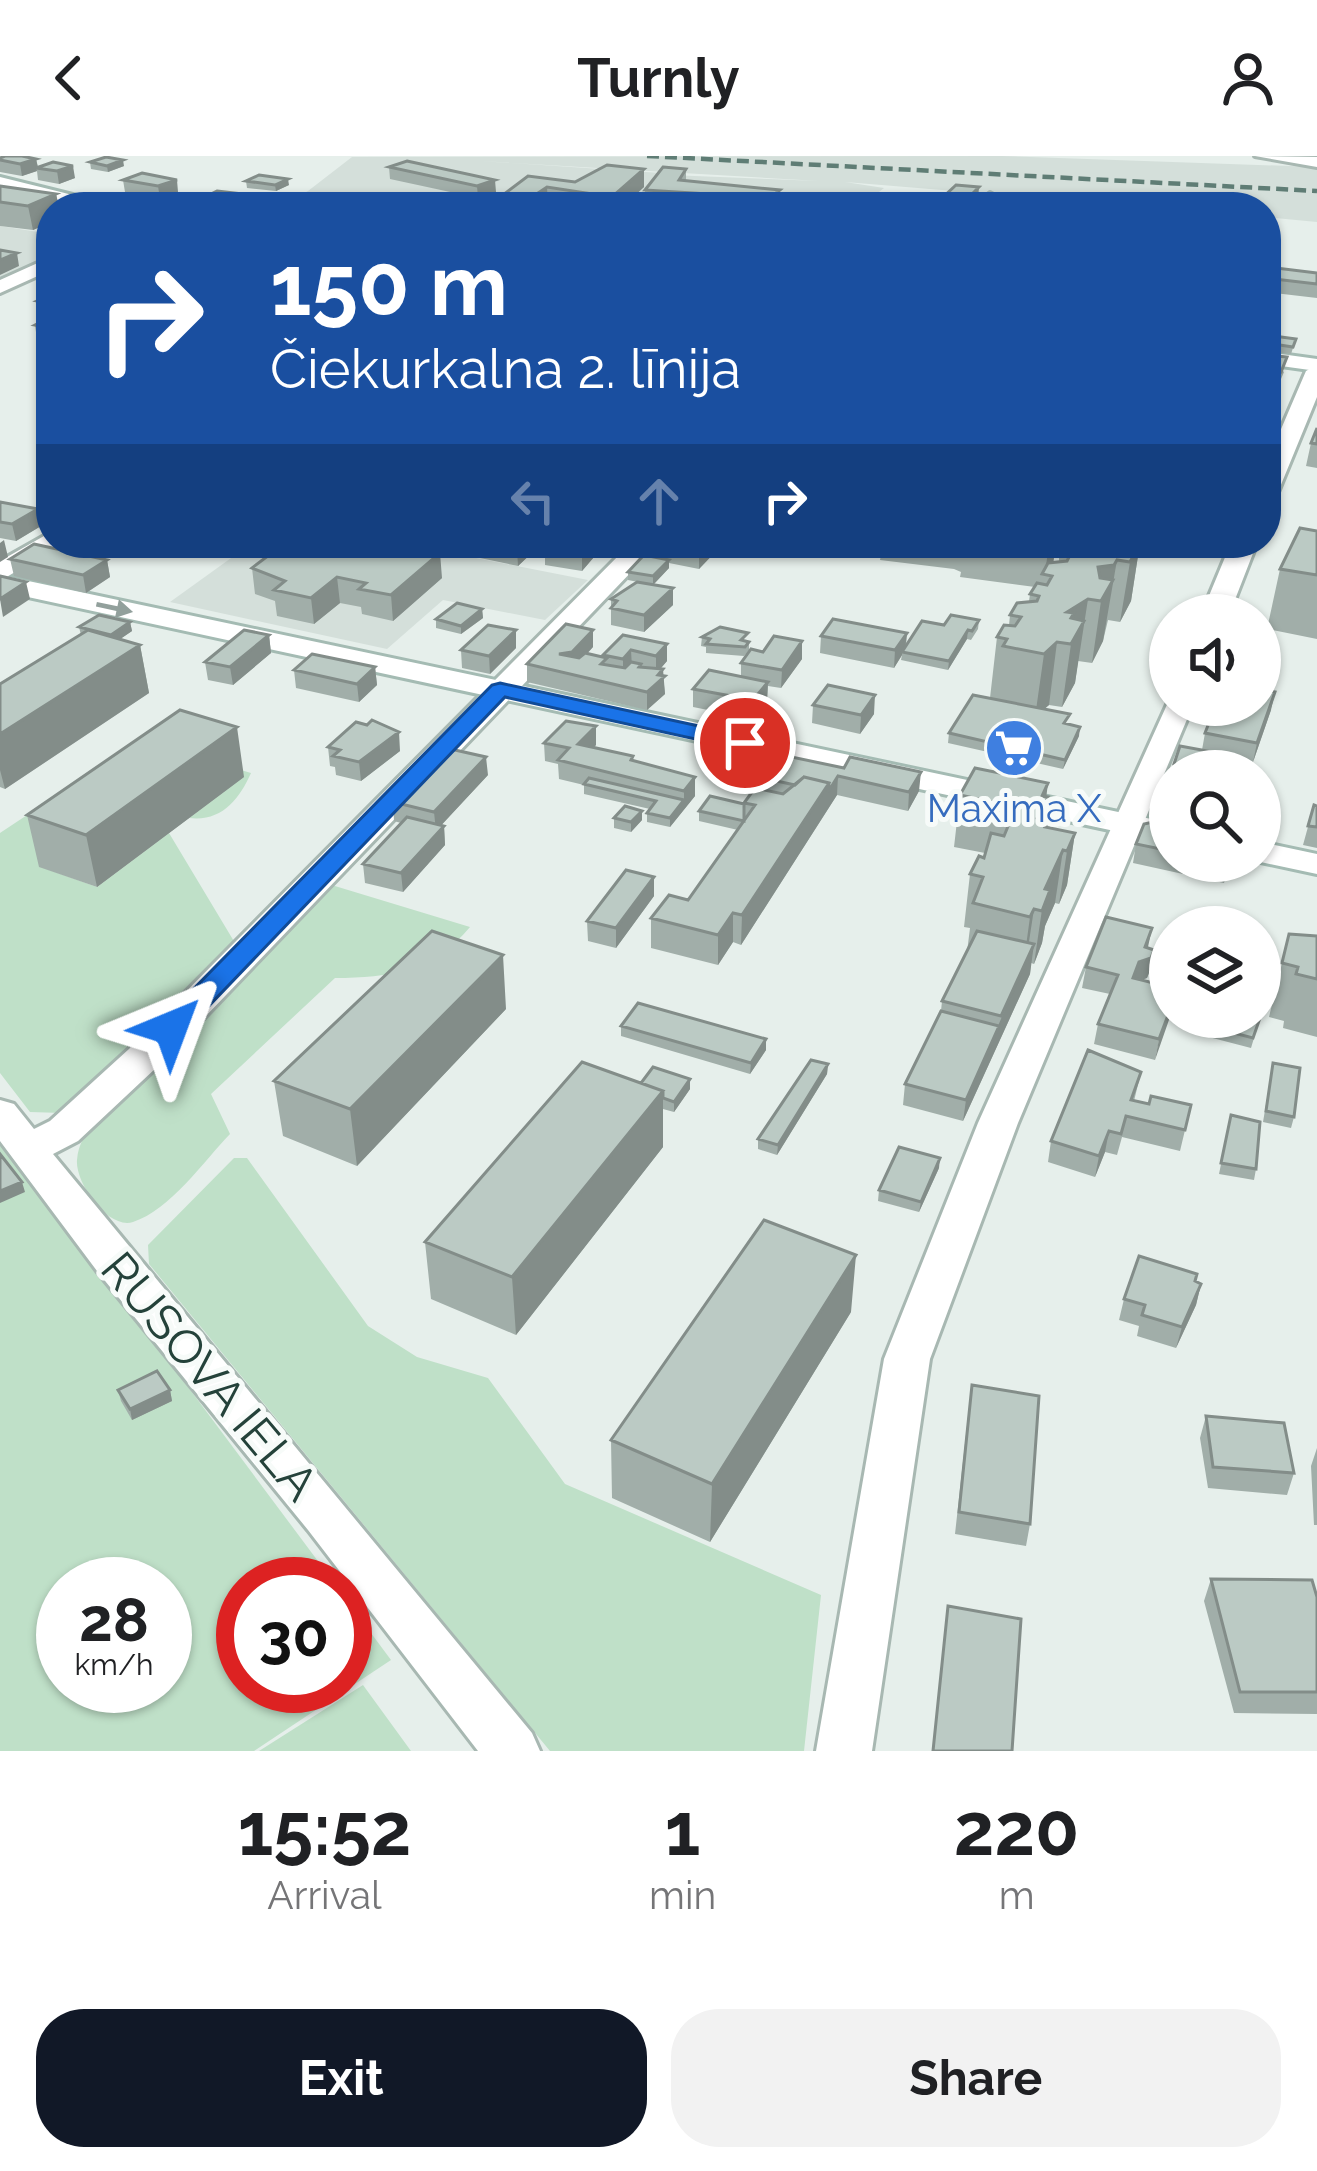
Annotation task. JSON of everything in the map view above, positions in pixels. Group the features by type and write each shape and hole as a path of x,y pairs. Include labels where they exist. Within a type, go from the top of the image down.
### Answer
{"street":[{"path":"1263,156 1317,162"},
{"path":"0,182 40,192"},
{"path":"0,287 36,270"},
{"path":"1281,361 1317,368 1281,456"},
{"path":"0,573 36,550"},
{"path":"14,1131 64,1131 143,1058 631,558"},
{"path":"1223,594 1238,558"},
{"path":"0,583 1149,829"},
{"path":"844,1751 907,1359 998,1123 1169,726"},
{"path":"1281,856 1317,864"},
{"name":"RUSOVA IELA","path":"14,1131 112,1260 326,1515 512,1751"}],"shaded area":[{"path":"1002,156 1317,167 1317,222 1281,218 1281,192 965,192 845,182 884,188 879,192 656,192 669,175 819,181 480,161 661,173 648,192 306,192 352,157"},
{"path":"0,226 36,232 36,265 0,281"},
{"path":"231,558 476,558 588,580 545,620 443,600 387,649 170,602"}],"green space":[{"path":"140,740 251,773 235,800 220,813 189,818 243,777 41,867 97,887 169,833 235,943 79,1103 62,1113 30,1112 0,1073 0,833"},
{"path":"325,883 470,927 441,954 409,969 335,978 211,1094 230,1134 186,1184 147,1216 123,1223 113,1219 81,1181 78,1154 86,1133"},
{"path":"0,1135 315,1557 216,1557 216,1713 311,1713 254,1751 0,1751"},
{"path":"234,1158 247,1158 368,1326 417,1357 488,1378 565,1484 821,1595 804,1751 550,1751 149,1264 148,1245"},
{"path":"372,1634 391,1660 372,1673"},
{"path":"372,1697 411,1751 259,1751 319,1713 372,1713"}],"building":[{"path":"5,156 36,159 20,164 0,160"},
{"path":"106,157 123,160 107,166 90,162"},
{"path":"407,161 495,180 477,186 389,167"},
{"path":"53,162 73,166 57,171 36,168"},
{"path":"607,165 644,169 618,192 547,187 540,192 507,192 528,176 575,182"},
{"path":"663,167 686,169 679,180 780,190 676,192 645,190"},
{"path":"142,173 177,180 158,186 123,180"},
{"path":"259,175 288,179 275,185 246,181"},
{"path":"956,185 979,187 974,192 949,192"},
{"path":"0,186 42,192 36,192 36,203 28,206 0,202"},
{"path":"1281,269 1317,273 1317,284 1281,280"},
{"path":"1281,337 1296,339 1293,347 1281,345"},
{"path":"0,502 36,509 12,524 0,522"},
{"path":"1300,528 1317,531 1317,575 1280,569"},
{"path":"34,544 36,558 107,560 83,575 10,559"},
{"path":"265,558 434,558 391,595 359,589 366,583 337,577 311,598 274,590 285,581 252,568"},
{"path":"641,558 669,560 653,576 628,572"},
{"path":"1132,558 1098,567 1100,578 1113,580 1101,601 1088,599 1067,612 1084,621 1071,644 1057,642 1044,654 1003,646 1007,639 997,637 1004,625 1015,626 1021,617 1010,615 1017,603 1037,601 1039,596 1030,594 1037,583 1047,585 1052,576 1042,574 1048,563"},
{"path":"0,576 26,582 0,599"},
{"path":"637,582 673,588 644,615 611,608 617,601 611,599"},
{"path":"457,603 482,609 461,626 436,619"},
{"path":"99,615 130,622 111,635 79,627"},
{"path":"951,615 979,620 949,661 902,652 922,621 944,625"},
{"path":"833,619 907,633 895,650 821,636"},
{"path":"566,624 593,630 572,652 559,654 579,658 585,653 607,658 601,664 625,668 631,662 641,664 639,667 663,669 658,675 665,676 647,692 527,664"},
{"path":"488,625 516,630 489,656 461,650"},
{"path":"720,627 748,633 741,640 749,642 745,647 706,644 710,639 702,637"},
{"path":"88,630 140,645 0,734 0,684"},
{"path":"244,630 269,635 230,667 205,662"},
{"path":"623,635 667,644 656,656 631,650 623,659 603,655"},
{"path":"774,636 802,641 782,670 741,663 751,649 763,652"},
{"path":"312,654 375,667 357,684 294,670"},
{"path":"709,670 768,682 753,700 693,689"},
{"path":"828,685 875,695 861,715 813,705"},
{"path":"973,695 1070,714 1064,723 1080,727 1065,760 949,733"},
{"path":"180,710 237,727 86,835 27,815"},
{"path":"372,720 399,732 359,762 333,756 340,750 328,747 356,722 367,725"},
{"path":"566,721 596,726 578,744 695,777 684,791 558,760 569,748 544,743"},
{"path":"1208,726 1263,726 1257,743 1205,733"},
{"path":"739,746 844,768 850,757 921,772 909,792 838,776 828,792 829,783 804,777 795,785 722,769"},
{"path":"446,748 486,757 434,812 393,802"},
{"path":"975,768 1048,783 1042,796 1048,797 1037,818 1048,821 1045,827 1075,833 1045,889 1050,890 1042,911 1034,909 1030,917 973,903 983,877 970,874 979,856 984,858 991,833 1004,836 1016,807 960,795"},
{"path":"804,777 829,783 742,915 733,913 718,935 651,918 669,895 688,900 755,805 744,803 755,788 783,794"},
{"path":"589,778 684,800 670,818 647,813 656,801 584,784"},
{"path":"710,796 744,804 744,821 699,811"},
{"path":"625,806 642,811 631,822 614,818"},
{"path":"1317,806 1317,827 1308,826"},
{"path":"407,817 444,826 401,873 363,864"},
{"path":"1149,823 1149,847 1136,844 1144,824"},
{"path":"626,870 654,877 616,928 587,921"},
{"path":"1106,917 1149,927 1145,947 1149,959 1139,962 1133,978 1149,982 1149,1037 1098,1024 1118,975 1086,967"},
{"path":"432,931 503,955 350,1109 274,1081"},
{"path":"977,931 1034,944 1001,1016 942,1001"},
{"path":"1289,934 1317,936 1317,979 1296,974 1298,967 1282,963"},
{"path":"638,1003 766,1039 751,1063 621,1026"},
{"path":"941,1011 999,1026 966,1100 905,1084"},
{"path":"1088,1050 1141,1072 1131,1100 1149,1104 1151,1096 1191,1105 1185,1130 1126,1116 1121,1134 1109,1131 1099,1156 1051,1141"},
{"path":"811,1060 828,1064 778,1145 758,1139"},
{"path":"582,1062 663,1091 512,1277 425,1242"},
{"path":"1273,1063 1300,1068 1294,1117 1266,1111"},
{"path":"653,1067 690,1079 674,1102 663,1098 663,1091 641,1083"},
{"path":"1231,1115 1260,1122 1256,1169 1221,1163"},
{"path":"899,1147 940,1158 921,1202 879,1190"},
{"path":"0,1154 22,1182 0,1191"},
{"path":"764,1220 856,1255 712,1484 611,1440"},
{"path":"1139,1256 1197,1274 1195,1281 1201,1284 1182,1327 1142,1315 1145,1305 1124,1299"},
{"path":"157,1371 170,1390 130,1409 118,1390"},
{"path":"972,1385 1039,1396 1030,1524 959,1512"},
{"path":"1206,1416 1284,1423 1294,1473 1213,1467"},
{"path":"1211,1579 1312,1580 1317,1597 1317,1692 1240,1692"},
{"path":"948,1606 1021,1619 1012,1751 933,1751"}],"railway":[{"path":"647,156 1317,191"}],"place":[{"name":"Maxima X","path":"1014,748"}],"route":[{"path":"171,1028 500,690 745,743"}]}
